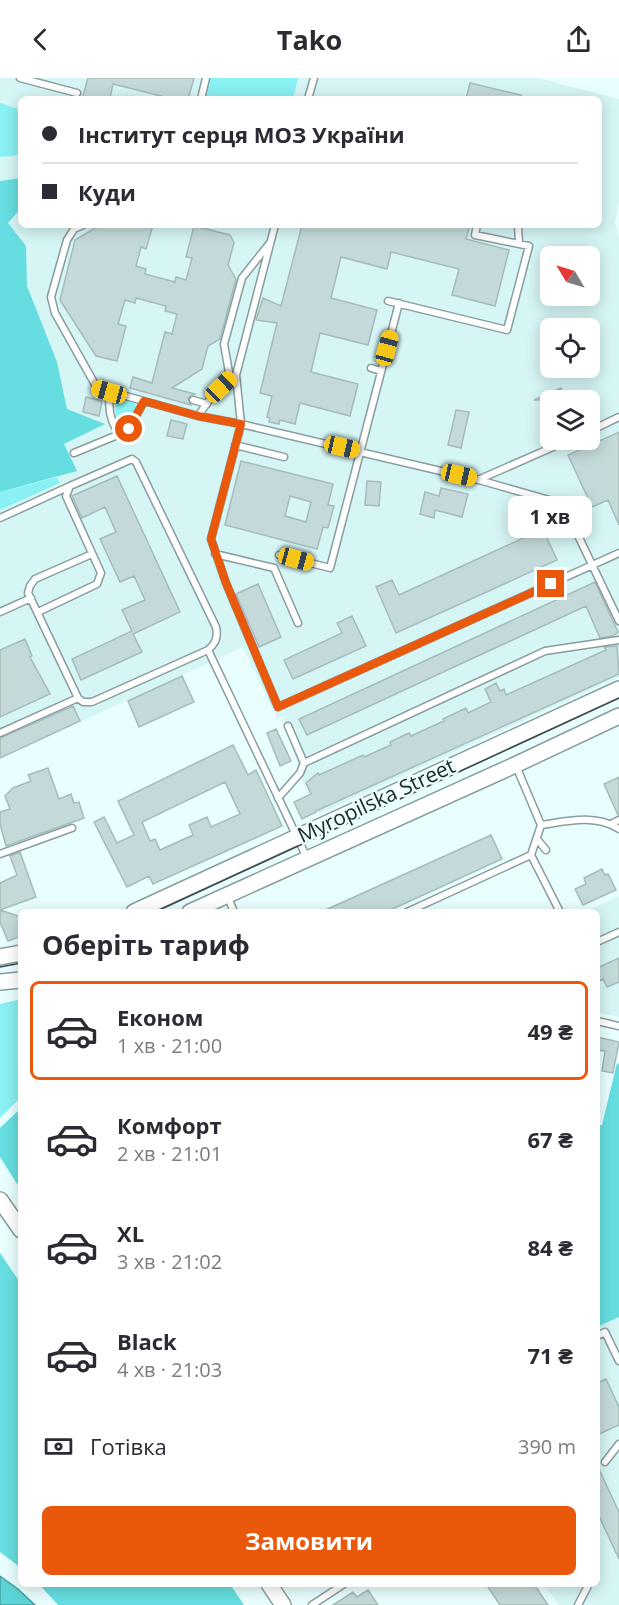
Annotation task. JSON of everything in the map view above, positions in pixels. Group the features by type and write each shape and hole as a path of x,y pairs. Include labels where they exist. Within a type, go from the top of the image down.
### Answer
{"street":[{"name":"Myropilska Street","path":"140,909 619,689"},
{"name":"Myropilska Street","path":"196,909 619,716"},
{"path":"0,957 18,954"},
{"path":"0,982 18,980"},
{"path":"0,1200 18,1226"},
{"path":"271,1587 283,1605"}],"lane":[{"path":"20,78 77,93"},
{"path":"202,96 206,78"},
{"path":"309,96 314,78"},
{"path":"77,228 67,240 51,297 55,313 97,388 198,416 479,480 563,504 619,621"},
{"path":"198,416 212,396 233,377 273,228"},
{"path":"388,301 507,330 529,246 475,235 476,228"},
{"path":"518,228 519,244"},
{"path":"271,241 242,278 224,344 233,377 241,424 211,539 215,554 278,707 619,553"},
{"path":"279,555 330,568 399,303"},
{"path":"371,368 381,371"},
{"path":"109,392 109,412 120,434"},
{"path":"193,400 207,404"},
{"path":"74,453 129,429 144,401"},
{"path":"600,426 619,417"},
{"path":"235,445 284,457"},
{"path":"479,480 546,450"},
{"path":"0,518 132,459 136,462 216,627 218,635 214,645 208,650 93,702 83,702 78,698 28,593 36,579 92,554"},
{"path":"38,612 97,584 101,573 66,496 70,486"},
{"path":"215,554 274,568 298,622"},
{"path":"0,612 31,598"},
{"path":"278,798 300,772 304,763 545,651 619,640"},
{"path":"208,650 307,859"},
{"path":"0,733 78,698"},
{"path":"288,726 304,763"},
{"path":"414,909 531,855 542,825 515,765"},
{"path":"542,825 578,819 610,824 619,830"},
{"path":"610,824 619,820"},
{"path":"0,854 72,828"},
{"path":"537,839 546,850"},
{"path":"531,855 558,909"},
{"path":"226,895 233,909"},
{"path":"600,941 619,932"},
{"path":"600,1022 619,1026"},
{"path":"600,1334 605,1332 619,1361"},
{"path":"605,1462 619,1444"},
{"path":"312,1605 339,1587"},
{"path":"578,1605 587,1587"}],"shaded area":[{"path":"0,78 538,78 619,99 619,202 615,222 619,237 619,677 319,814 303,783 283,716 277,718 243,647 0,759 0,510 60,483 0,362"},
{"path":"210,78 298,78 294,96 206,96"},
{"path":"0,103 18,109 18,154 0,157"},
{"path":"18,178 18,211 8,223 26,246 27,286 57,362 67,409 105,424 64,444 77,471 0,492 0,181"},
{"path":"120,399 134,402 137,408 127,422 122,423 116,417 115,404"},
{"path":"57,477 60,483 0,510 0,492"},
{"path":"619,896 619,1017 600,1013 600,909 591,909"},
{"path":"18,1000 18,1100 0,1118 0,1004"},
{"path":"617,1063 619,1064 619,1317 600,1326 600,1125 602,1125"},
{"path":"18,1111 18,1185 0,1157 0,1128"},
{"path":"0,1253 18,1280 18,1566 0,1552"},
{"path":"619,1317 619,1605 559,1605 546,1587 600,1587 600,1326"},
{"path":"0,1576 18,1589 35,1605 0,1605"},
{"path":"42,1587 232,1587 244,1605 58,1605"}],"building":[{"path":"88,78 194,78 189,96 161,96 113,84 111,96 83,96"},
{"path":"470,83 521,95 521,96 467,96"},
{"path":"95,228 152,228 146,249 141,247 136,266 146,269 145,274 175,282 176,277 186,280 192,258 186,257 193,228 230,235 234,243 228,265 236,279 220,339 208,346 202,369 172,388 195,394 188,398 191,405 130,388 133,377 152,383 165,332 172,334 177,314 165,311 166,306 136,298 135,303 125,300 118,324 126,326 117,361 96,356 60,300 75,240"},
{"path":"301,228 469,228 466,239 509,250 495,306 452,295 459,269 391,252 387,269 341,257 331,298 377,310 368,345 320,333 311,372 358,384 350,416 300,403 295,424 280,420 279,424 269,422 270,418 267,417 272,396 260,393 277,323 256,320 263,298 281,306"},
{"path":"86,397 102,401 99,416 83,412"},
{"path":"456,410 469,412 461,448 448,445"},
{"path":"171,420 187,424 183,439 167,436"},
{"path":"619,432 619,525 608,500 592,507 568,455 579,450 600,450 600,441"},
{"path":"241,461 333,484 328,505 334,506 328,528 323,527 317,549 225,525","holes":["290,496 311,502 306,522 285,516"]},
{"path":"117,476 180,612 133,634 142,652 81,680 72,659 132,631 122,610 145,600 134,576 120,582 100,539 116,532 105,507 82,518 72,496"},
{"path":"367,481 381,482 379,506 365,505"},
{"path":"441,488 468,494 462,517 435,510 434,518 420,514 425,492 439,496"},
{"path":"543,529 557,560 396,633 376,587 392,580 399,595"},
{"path":"595,582 618,632 613,636 600,638 586,606 307,735 299,719"},
{"path":"258,584 281,637 259,647 236,594"},
{"path":"352,616 366,646 293,679 284,660 342,633 337,623"},
{"path":"25,639 32,656 30,657 50,694 0,717 0,650"},
{"path":"617,646 619,674 302,819 294,802 311,794 306,783 318,773 319,775 363,755 364,757 391,745 390,742 409,733 411,736 466,708 468,713 491,702 485,689 496,683 500,691 504,689 506,695 606,650 604,647"},
{"path":"182,676 194,702 139,727 128,701"},
{"path":"73,706 80,721 0,758 0,738"},
{"path":"276,729 291,761 280,766 267,733"},
{"path":"233,745 248,775 256,770 282,826 153,884 149,876 127,887 94,822 104,817 117,843 134,835 118,801","holes":["225,782 240,814 211,827 207,817 189,825 193,835 160,850 155,839 150,841 142,822"]},
{"path":"48,768 59,799 71,794 74,803 79,802 84,818 6,846 0,824 0,812 10,809 5,796 13,788 31,781 28,775"},
{"path":"619,777 619,815 618,815 604,784"},
{"path":"491,835 502,859 393,909 328,909"},
{"path":"20,852 36,897 0,910 0,883 17,875 10,856"},
{"path":"602,869 605,875 608,874 616,890 583,905 575,889 586,884 584,878"},
{"path":"0,910 18,916 18,937 8,941 0,922"},
{"path":"619,958 619,982 607,987 603,979 600,980 600,967"},
{"path":"600,1038 619,1042 613,1073 602,1071 605,1051 600,1050"},
{"path":"606,1379 619,1407 619,1425 600,1434 600,1382"},
{"path":"600,1471 619,1512 619,1559 600,1518"},
{"path":"488,1587 536,1587 548,1605 500,1605"},
{"path":"368,1590 378,1605 333,1605 353,1592 357,1597"}],"tram line":[{"path":"162,909 619,698"},
{"path":"0,967 18,964"}],"route":[{"path":"129,429 144,401 198,416 241,424 211,539 226,583 278,707 551,584"}]}
